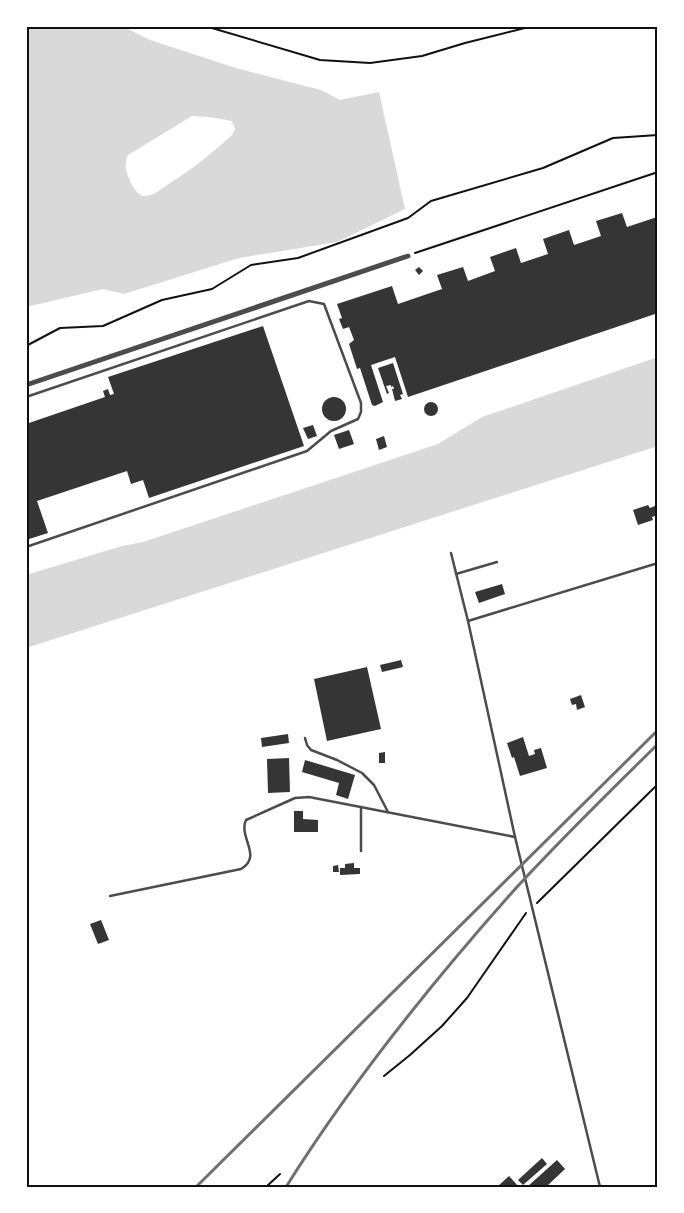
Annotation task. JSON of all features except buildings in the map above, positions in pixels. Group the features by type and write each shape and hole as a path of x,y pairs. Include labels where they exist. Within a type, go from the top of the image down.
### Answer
{"street":[{"path":"26,386 408,256"}],"lane":[{"path":"26,397 309,301 324,304 361,404 361,412 358,419 331,431 307,452 26,548"},
{"path":"451,553 468,621 515,838 600,1187"},
{"path":"456,574 497,562"},
{"path":"468,621 658,563"},
{"path":"305,738 306,745 311,750 337,760 362,773 374,785 388,812"},
{"path":"110,896 241,869 250,860 244,829 246,820 295,798 309,797 515,838"},
{"path":"361,807 362,851"}],"path":[{"path":"206,26 320,60 370,63 422,56 533,26"},
{"path":"26,346 60,328 102,326 162,300 212,289 251,265 298,258 408,218 430,201 543,168 613,138 658,135"},
{"path":"408,256 658,172"},
{"path":"384,1076 442,1026 467,998 521,919 658,784"},
{"path":"266,1187 280,1174"}],"shaded area":[{"path":"26,26 122,26 150,40 236,68 321,90 340,100 379,92 405,209 337,242 239,258 124,294 103,289 26,307","holes":["192,116 232,121 235,129 232,135 187,172 159,191 146,196 138,193 132,185 126,170 128,155"]},
{"path":"658,357 658,446 26,648 26,575 122,546 143,542 438,444 482,417"}],"railway":[{"path":"196,1187 658,730"},
{"path":"286,1187 366,1070 455,958 534,869 658,744"}]}
